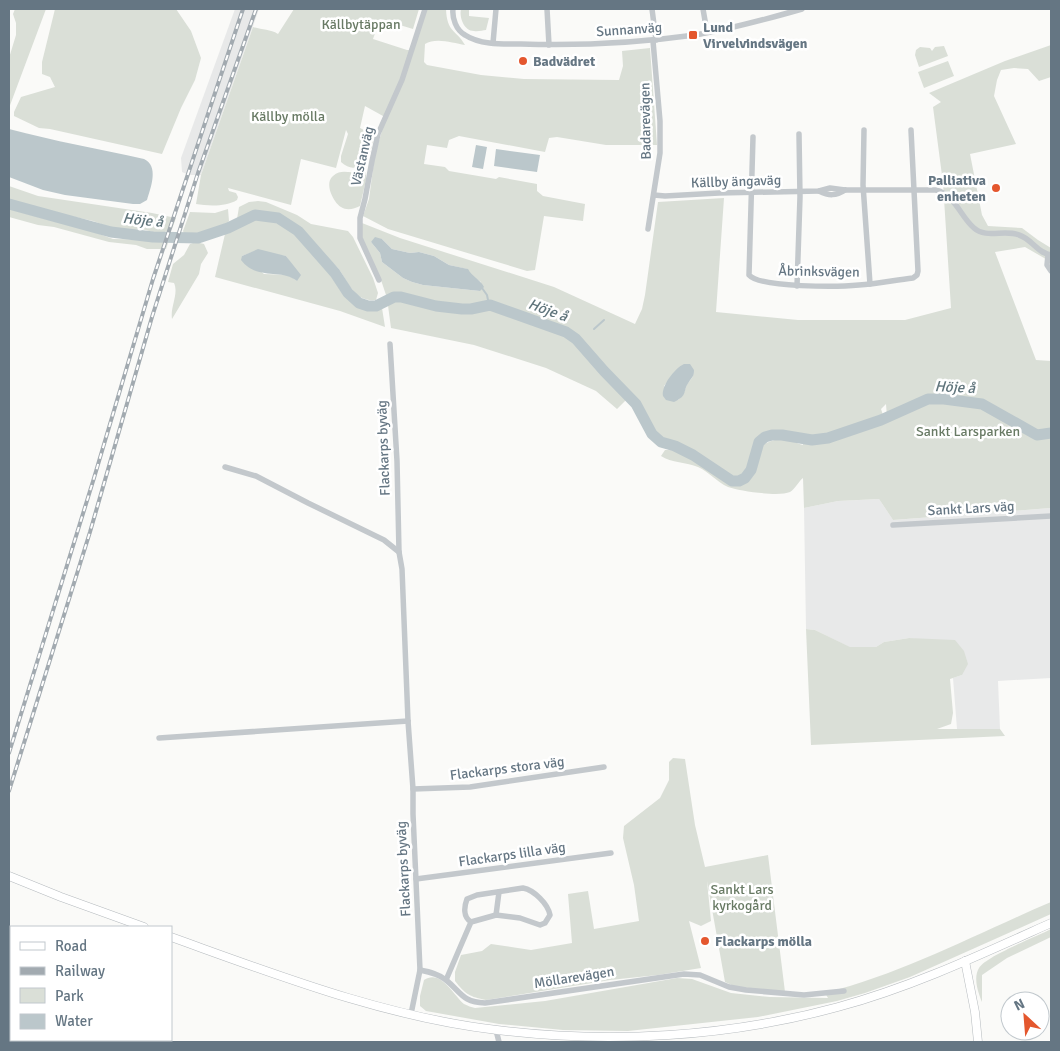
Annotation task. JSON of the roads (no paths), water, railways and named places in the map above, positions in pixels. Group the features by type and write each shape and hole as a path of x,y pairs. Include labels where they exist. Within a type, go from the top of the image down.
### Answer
{"main road":[{"path":"9,876 141,926"},
{"path":"172,937 335,994 411,1014 496,1030 564,1036 617,1036 698,1033 797,1017 839,1006 919,980 1051,923"},
{"path":"965,961 974,1004 978,1042"}],"street":[{"name":"Västanväg","path":"379,280 360,238 360,218 378,134 402,80 425,9"},
{"name":"Sunnanväg","path":"453,9 453,17 459,29 469,37 493,43 549,45 654,40 707,32 773,18 802,9"},
{"path":"493,43 496,9"},
{"path":"547,9 549,45"},
{"name":"Badarevägen","path":"648,229 660,153 660,121 652,9"},
{"path":"702,9 707,32"},
{"path":"864,130 863,190 870,284"},
{"path":"911,130 914,189"},
{"path":"797,286 800,191 799,134"},
{"path":"751,192 754,137"},
{"name":"Källby ängaväg","path":"654,195 819,191 830,188 845,190 928,189 943,192 954,202 975,230 988,234 1017,234 1039,250 1050,255"},
{"name":"Åbrinksvägen","path":"751,192 749,275 752,279 797,286 847,286 912,278 917,275 914,189"},
{"path":"1050,255 1047,265 1051,271"},
{"name":"Flackarps byväg","path":"390,344 397,461 399,552 413,788 420,970 411,1014"},
{"path":"225,467 256,476 308,504 384,540 399,552"},
{"name":"Sankt Lars väg","path":"893,525 1051,516"},
{"path":"159,738 408,721"},
{"name":"Flackarps stora väg","path":"413,788 470,787 604,767"},
{"name":"Flackarps lilla väg","path":"416,880 611,853"},
{"path":"515,888 528,889 550,911 550,915 545,923 540,925 520,918 496,915 471,922 468,920 465,912 467,899 477,895 515,888"},
{"path":"496,915 499,892"},
{"path":"446,980 471,922"},
{"name":"Möllarevägen","path":"420,970 438,975 446,980 467,1000 485,1003 684,974 700,975 729,987 746,990 794,994 823,994 844,991"},
{"path":"496,1030 499,1042"}],"water":[{"path":"9,129 144,159 149,162 153,172 147,200 140,204 133,204 65,195 43,190 9,177"},
{"path":"476,145 487,147 483,169 472,167"},
{"path":"496,149 540,155 537,172 494,166"},
{"path":"375,237 382,239 392,249 410,253 419,252 434,256 449,265 468,269 484,287 480,291 423,285 403,278 382,262 380,253 371,242"},
{"path":"258,249 286,256 301,275 297,281 283,275 254,270 241,260 242,256"},
{"path":"684,364 690,364 694,370 693,377 682,397 674,402 666,400 663,392 666,383 673,373"}],"waterway":[{"name":"Höje å","path":"9,204 111,232 153,237 198,238 228,228 255,215 278,218 298,231 335,273 348,293 359,303 376,306 394,297 401,297 436,306 462,309 490,305 566,332 576,339 636,404 652,434 661,442 675,446 693,455 732,481 739,481 745,478 751,470 759,442 765,437 782,435 812,440 828,438 881,420 928,399 982,404 1037,435 1051,433"},
{"path":"482,288 487,295 489,305"},
{"path":"594,329 604,320"}],"railway":[{"path":"9,753 153,279 243,9"},
{"path":"9,791 90,532 152,317 198,173 256,9"}],"place":[{"name":"Lund Virvelvindsvägen","path":"693,35"},
{"name":"Badvädret","path":"523,61"},
{"name":"Palliativa enheten","path":"996,188"},
{"name":"Flackarps mölla","path":"705,941"}],"park label":[{"name":"Källbytäppan","path":"361,24"},
{"name":"Källby mölla","path":"288,116"},
{"name":"Sankt Larsparken","path":"968,431"},
{"name":"Sankt Lars kyrkogård","path":"742,898"}]}
